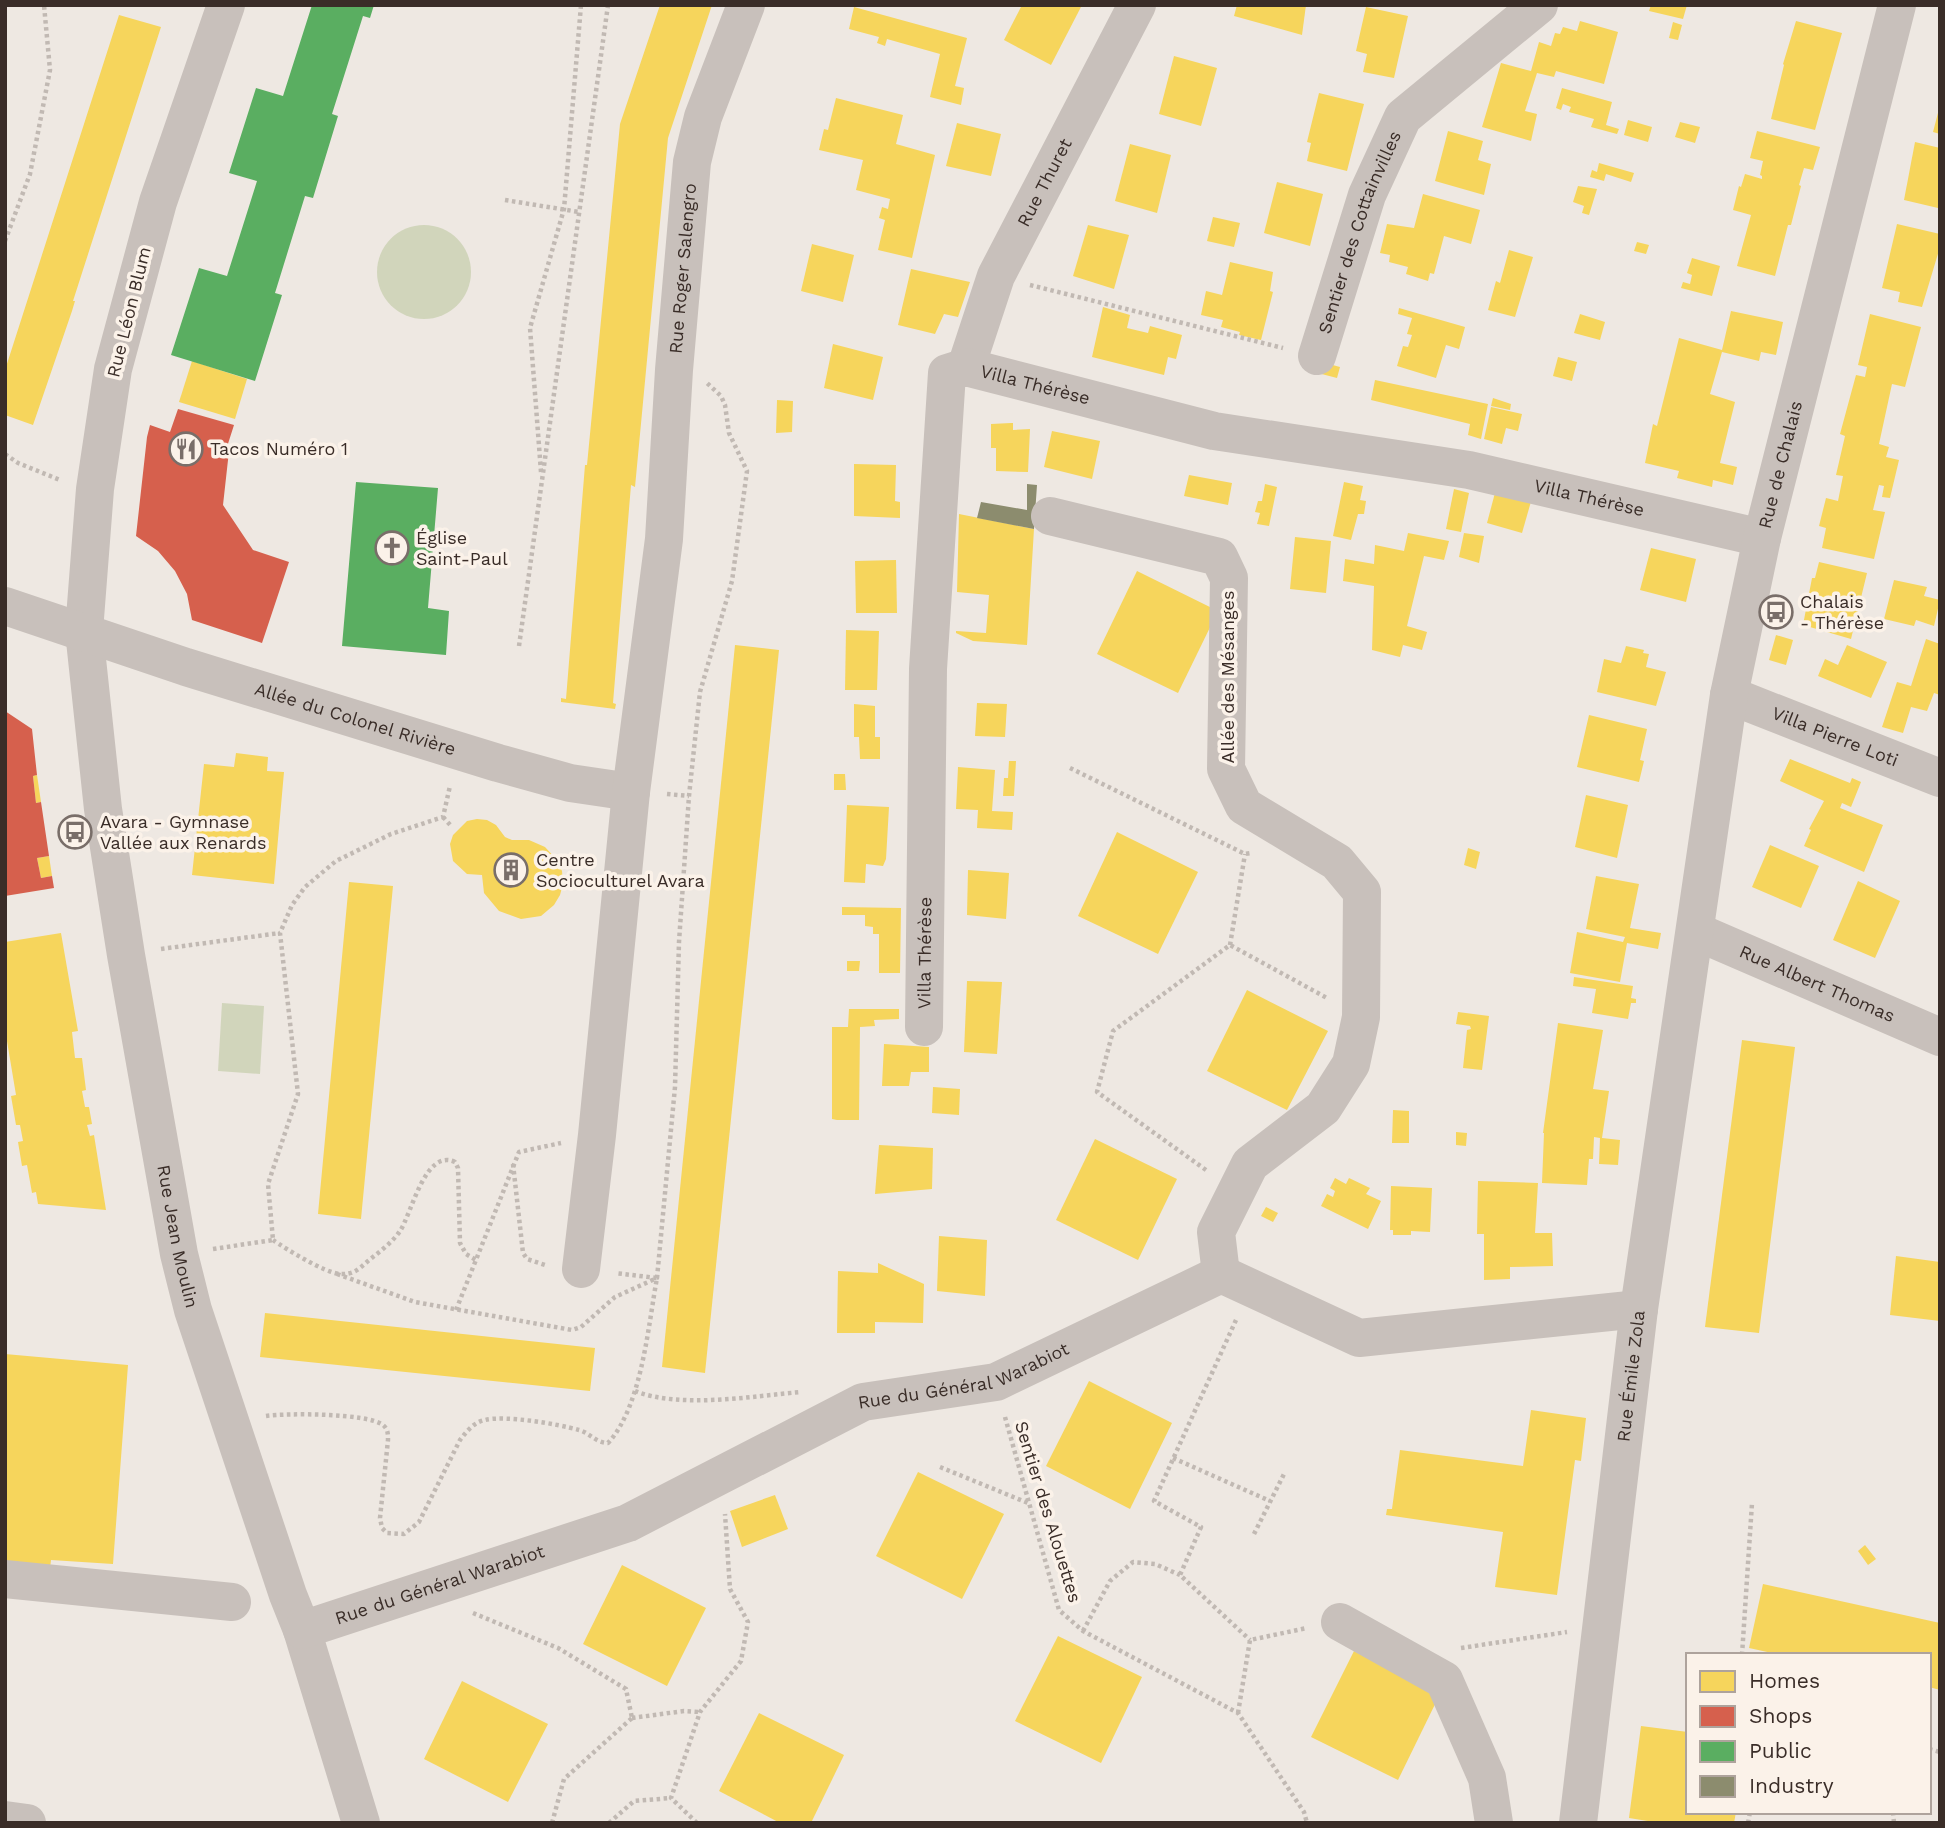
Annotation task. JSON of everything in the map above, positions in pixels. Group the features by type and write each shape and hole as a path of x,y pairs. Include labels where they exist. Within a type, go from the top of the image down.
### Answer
{"street":[{"name":"Rue Léon Blum","path":"84,631 95,489 113,369 158,202 226,5"},
{"name":"Rue Roger Salengro","path":"631,792 664,539 674,370 692,162 703,117 746,5"},
{"name":"Rue Thuret","path":"966,367 996,276 1138,5"},
{"name":"Sentier des Cottainvilles","path":"1317,356 1367,195 1403,117 1539,5"},
{"name":"Rue de Chalais","path":"1695,931 1729,695 1762,538 1898,5"},
{"name":"Villa Thérèse","path":"924,1027 928,669 947,373 966,367 1214,431 1469,470 1762,538"},
{"name":"Allée des Mésanges","path":"1050,516 1219,557 1228,578 1226,769 1244,806 1337,862 1362,892 1362,1017 1351,1064 1322,1108 1250,1164 1216,1232 1236,1280"},
{"name":"Allée du Colonel Rivière","path":"5,606 186,667 460,752 570,783 631,792"},
{"name":"Rue Jean Moulin","path":"84,631 103,809 179,1254 193,1310 302,1630 361,1823"},
{"name":"Villa Pierre Loti","path":"1729,695 1940,778"},
{"path":"580,1269 597,1135 631,792"},
{"name":"Rue Albert Thomas","path":"1695,931 1940,1037"},
{"name":"Rue Émile Zola","path":"1578,1823 1640,1309 1695,931"},
{"path":"1236,1280 1359,1338 1640,1309"},
{"name":"Rue du Général Warabiot","path":"302,1630 628,1522 863,1402 996,1382 1236,1280"},
{"path":"5,1579 232,1602"},
{"path":"1340,1622 1444,1680 1487,1778 1494,1823"},
{"path":"5,1820 27,1823"}],"path":[{"path":"5,240 30,174 50,70 44,5"},
{"path":"542,483 530,328 564,209 582,5"},
{"path":"519,646 608,5"},
{"path":"505,200 579,212"},
{"path":"996,276 1317,356"},
{"path":"179,1254 273,1240 289,1252 337,1274 415,1302 572,1331 581,1328 615,1297 657,1278 675,1087 678,942 700,692 732,581 747,471 729,433 721,396 700,379 674,370"},
{"path":"5,454 18,463 54,479 95,489"},
{"path":"443,817 460,752"},
{"path":"1070,768 1245,854 1303,842"},
{"path":"443,817 452,827"},
{"path":"273,1240 268,1184 298,1094 280,933 292,905 304,887 336,861 391,834 443,817"},
{"path":"1236,1192 1097,1092 1113,1031 1230,945 1245,854"},
{"path":"126,955 280,933"},
{"path":"1230,945 1362,1017"},
{"path":"456,1310 519,1152 597,1135"},
{"path":"337,1274 354,1273 399,1232 425,1175 431,1166 444,1159 455,1162 458,1168 460,1243 466,1254 476,1260"},
{"path":"1180,1575 1201,1527 1154,1501 1173,1458 1236,1280"},
{"name":"Sentier des Alouettes","path":"996,1382 1059,1610 1083,1631 1238,1713 1304,1812 1307,1823"},
{"path":"635,1391 656,1397 696,1399 808,1392"},
{"path":"230,1422 303,1415 374,1421 383,1425 388,1440 380,1518 382,1528 387,1533 396,1535 404,1534 419,1522 454,1451 468,1429 477,1423 494,1419 564,1426 582,1430 598,1441 608,1443"},
{"path":"1173,1458 1270,1501"},
{"path":"940,1466 1028,1503"},
{"path":"1254,1534 1285,1472"},
{"path":"671,1798 700,1712 741,1661 748,1622 730,1589 722,1474"},
{"path":"1742,1653 1752,1503"},
{"path":"1083,1631 1110,1581 1133,1562 1155,1564 1180,1575 1250,1640"},
{"path":"471,1611 558,1648 626,1689 632,1718"},
{"path":"1250,1640 1340,1622"},
{"path":"1444,1680 1453,1650 1602,1627"},
{"path":"1238,1713 1250,1640"},
{"path":"552,1823 564,1779 632,1718 684,1711 700,1712"},
{"path":"609,1823 634,1801 671,1798 697,1823"}],"green space":[{"path":"424,225 442,228 458,238 468,254 471,272 468,290 458,306 442,316 424,319 406,316 390,306 380,290 377,272 380,254 390,238 406,228"},
{"path":"222,1003 264,1006 260,1074 218,1071"}],"building: Homes":[{"path":"660,5 712,5 668,138 635,487 631,485 613,703 616,704 615,709 561,702 561,698 566,699 585,465 620,124"},
{"path":"1022,5 1082,5 1051,65 1004,40"},
{"path":"1237,5 1306,5 1302,35 1234,16"},
{"path":"1651,5 1687,5 1683,19 1649,11"},
{"path":"854,7 967,38 955,86 964,88 961,105 930,97 940,54 887,39 885,46 877,43 879,37 849,29"},
{"path":"1366,7 1408,16 1394,78 1363,72 1367,54 1356,51"},
{"path":"119,15 161,27 72,311 33,425 5,415 5,370"},
{"path":"1580,21 1618,32 1604,84 1556,71 1554,77 1537,73 1525,111 1537,114 1531,141 1482,127 1501,63 1531,71 1539,42 1551,46 1555,33 1560,34 1563,27 1577,31"},
{"path":"1796,21 1842,33 1815,130 1771,119"},
{"path":"1673,22 1682,25 1678,40 1669,38"},
{"path":"1174,56 1217,68 1201,126 1159,114"},
{"path":"1562,88 1612,102 1606,125 1619,129 1617,134 1591,127 1594,119 1569,112 1571,107 1563,104 1561,110 1556,108"},
{"path":"1319,93 1364,104 1347,171 1307,161 1311,143 1307,142"},
{"path":"836,98 903,115 896,144 935,155 912,258 878,250 885,220 879,218 882,207 888,209 890,199 856,190 863,160 819,150 824,129 828,130"},
{"path":"1940,110 1940,134 1933,132"},
{"path":"1628,120 1652,127 1648,142 1624,135"},
{"path":"1680,122 1700,127 1695,143 1675,137"},
{"path":"957,123 1001,134 991,176 946,166"},
{"path":"1448,131 1483,141 1478,160 1491,164 1484,195 1435,181"},
{"path":"1757,131 1820,147 1813,170 1804,168 1791,225 1788,225 1775,276 1737,266 1751,215 1733,210 1745,174 1762,179 1760,175 1763,161 1750,158"},
{"path":"1915,142 1940,148 1938,208 1904,200"},
{"path":"1130,144 1171,155 1157,213 1115,201"},
{"path":"1599,163 1634,173 1631,182 1606,174 1604,181 1590,177 1592,170 1597,172"},
{"path":"1277,182 1323,194 1310,246 1264,233"},
{"path":"1578,186 1597,189 1589,215 1582,213 1584,206 1573,202"},
{"path":"1423,194 1480,210 1471,244 1444,236 1434,274 1430,273 1428,281 1406,274 1408,267 1389,262 1390,255 1380,253 1387,224 1414,228"},
{"path":"1213,217 1240,223 1234,247 1207,241"},
{"path":"1897,224 1940,234 1940,247 1922,307 1898,302 1900,292 1882,288"},
{"path":"1088,225 1129,235 1114,289 1073,276"},
{"path":"1637,242 1649,245 1646,254 1634,251"},
{"path":"812,244 854,255 843,302 801,291"},
{"path":"1509,250 1533,257 1515,317 1488,310 1496,281 1500,283"},
{"path":"1692,258 1720,266 1712,296 1681,288 1683,282 1690,284 1692,275 1687,273"},
{"path":"1230,262 1273,272 1270,291 1273,292 1261,340 1221,327 1223,320 1201,315 1206,291 1222,295"},
{"path":"911,269 970,282 958,317 944,314 935,334 898,325"},
{"path":"1103,307 1130,315 1127,328 1148,333 1150,326 1182,335 1176,359 1168,357 1164,375 1092,357"},
{"path":"1399,308 1465,327 1459,349 1446,345 1436,378 1397,366 1403,346 1408,347 1412,335 1407,334 1412,318 1398,314"},
{"path":"1731,311 1783,322 1776,355 1761,352 1759,361 1722,352 1710,394 1735,402 1720,463 1737,467 1733,485 1713,480 1712,487 1677,478 1679,471 1645,463 1653,424 1657,426 1679,338 1722,350"},
{"path":"1580,314 1605,322 1600,340 1574,333"},
{"path":"1870,314 1921,327 1905,387 1892,384 1879,444 1889,447 1886,457 1899,460 1890,498 1882,497 1884,486 1879,485 1873,510 1885,512 1874,559 1822,548 1826,528 1819,526 1826,498 1838,501 1843,476 1836,475 1845,436 1840,434 1856,375 1865,377 1867,367 1858,365"},
{"path":"833,344 883,357 873,400 824,388"},
{"path":"1558,357 1577,362 1572,381 1553,376"},
{"path":"192,361 247,379 235,419 179,402"},
{"path":"1318,361 1340,367 1337,378 1310,371"},
{"path":"1375,380 1488,404 1481,439 1468,435 1470,424 1371,400"},
{"path":"1493,398 1511,404 1510,410 1491,406"},
{"path":"777,400 793,401 792,432 776,433"},
{"path":"1491,407 1522,414 1518,431 1506,428 1502,444 1484,439"},
{"path":"1013,423 1013,430 1030,429 1028,472 996,471 996,448 991,448 991,424"},
{"path":"1052,431 1100,441 1092,479 1044,467"},
{"path":"854,464 896,465 895,501 900,502 900,518 854,516"},
{"path":"1189,475 1232,483 1228,505 1184,496"},
{"path":"1344,482 1363,486 1360,500 1366,501 1364,514 1358,514 1351,540 1333,536"},
{"path":"1265,484 1277,487 1269,526 1257,524 1260,513 1255,512 1258,501 1262,501"},
{"path":"1454,489 1469,493 1461,532 1446,529"},
{"path":"1496,489 1532,498 1522,533 1487,523"},
{"path":"959,514 1034,529 1027,645 973,641 956,633 986,633 989,595 957,592"},
{"path":"1408,533 1449,541 1444,560 1424,556 1407,626 1427,632 1422,650 1403,645 1400,657 1372,650 1374,586 1343,581 1345,559 1374,564 1375,545 1404,551"},
{"path":"1464,533 1484,536 1479,563 1459,557"},
{"path":"1295,537 1331,541 1326,593 1290,589"},
{"path":"1651,548 1696,559 1686,602 1640,590"},
{"path":"896,560 897,613 856,613 855,561"},
{"path":"1819,562 1867,573 1851,639 1803,625 1812,578 1815,578"},
{"path":"1137,571 1218,611 1178,693 1097,654"},
{"path":"1894,580 1927,587 1924,596 1940,600 1934,626 1916,620 1914,626 1884,619"},
{"path":"846,630 879,631 877,690 845,690"},
{"path":"1776,635 1793,640 1786,665 1769,660"},
{"path":"1926,639 1940,644 1940,695 1934,693 1927,711 1911,707 1903,733 1882,727 1897,682 1911,686"},
{"path":"735,645 779,650 705,1373 662,1367"},
{"path":"1847,645 1887,662 1871,698 1818,676 1825,659 1838,665"},
{"path":"1626,646 1644,650 1643,653 1649,654 1646,667 1666,672 1656,706 1597,692 1604,659 1621,663"},
{"path":"977,703 1007,704 1005,737 975,736"},
{"path":"854,704 875,706 875,737 880,737 880,759 860,759 859,737 854,737"},
{"path":"1589,715 1647,729 1640,760 1644,761 1639,782 1577,767"},
{"path":"236,753 268,757 267,771 284,772 274,884 192,875 204,764 234,767"},
{"path":"1790,759 1850,783 1852,778 1861,782 1851,807 1842,803 1840,808 1883,825 1864,872 1804,846 1811,830 1809,829 1824,801 1780,781"},
{"path":"1009,761 1016,761 1014,796 1003,796 1004,778 1008,778"},
{"path":"958,767 995,770 992,811 1013,812 1012,830 977,828 978,810 956,809"},
{"path":"834,774 845,774 846,790 834,790"},
{"path":"37,775 41,802 36,803 33,776"},
{"path":"1586,795 1628,805 1617,858 1575,847"},
{"path":"847,805 889,807 886,859 883,866 866,864 865,883 844,882"},
{"name":"Centre Socioculturel Avara","path":"477,819 496,825 505,837 512,840 529,840 545,847 557,860 562,871 560,895 554,905 541,916 521,919 499,911 484,893 482,875 467,874 453,861 450,844 453,835 467,821"},
{"path":"1117,832 1198,872 1158,954 1078,916"},
{"path":"1770,845 1819,866 1801,908 1752,887"},
{"path":"1468,848 1480,852 1476,869 1464,865"},
{"path":"49,856 52,876 41,878 37,858"},
{"path":"968,870 1009,873 1006,919 967,915"},
{"path":"1596,876 1639,884 1630,928 1661,933 1658,949 1627,943 1620,982 1570,973 1577,932 1623,942 1625,937 1586,929"},
{"path":"1858,881 1900,901 1875,958 1833,940"},
{"path":"349,882 393,886 361,1219 318,1214"},
{"path":"842,907 901,908 900,973 879,973 879,934 873,934 873,927 865,926 865,915 842,915"},
{"path":"61,933 78,1031 72,1032 75,1058 82,1058 86,1090 82,1091 92,1124 87,1125 90,1136 94,1135 106,1210 38,1204 36,1192 32,1193 27,1165 22,1166 18,1142 23,1141 20,1125 16,1125 11,1096 16,1095 5,1029 5,942"},
{"path":"847,961 860,961 859,971 847,971"},
{"path":"1574,977 1633,986 1631,998 1636,999 1636,1003 1631,1003 1628,1019 1592,1013 1596,989 1573,986"},
{"path":"967,981 1002,982 997,1054 964,1052"},
{"path":"1247,990 1328,1031 1287,1110 1207,1071"},
{"path":"849,1009 899,1009 899,1019 874,1020 875,1026 860,1027 859,1120 837,1120 832,1119 832,1027 848,1027"},
{"path":"1458,1012 1489,1016 1482,1070 1463,1068 1467,1030 1471,1029 1470,1026 1456,1024"},
{"path":"1558,1023 1603,1030 1593,1089 1609,1091 1602,1138 1620,1140 1618,1165 1599,1164 1600,1138 1594,1137 1593,1159 1589,1159 1587,1185 1542,1183 1543,1133"},
{"path":"1742,1040 1795,1047 1759,1333 1705,1327"},
{"path":"884,1044 929,1047 929,1072 911,1072 909,1086 882,1086"},
{"path":"933,1087 960,1089 959,1115 932,1113"},
{"path":"1393,1110 1409,1111 1409,1143 1392,1143"},
{"path":"1456,1132 1467,1133 1466,1146 1456,1145"},
{"path":"1095,1139 1177,1179 1138,1260 1056,1220"},
{"path":"879,1145 933,1148 932,1189 875,1194"},
{"path":"1335,1178 1346,1184 1349,1178 1370,1188 1366,1194 1381,1201 1368,1229 1321,1206 1327,1194 1333,1197 1335,1191 1330,1188"},
{"path":"1478,1181 1538,1183 1535,1233 1552,1233 1553,1266 1510,1267 1510,1279 1484,1280 1484,1234 1477,1234"},
{"path":"1391,1186 1432,1188 1430,1232 1411,1231 1411,1235 1393,1235 1393,1230 1390,1230"},
{"path":"1266,1207 1278,1213 1273,1222 1261,1216"},
{"path":"939,1236 987,1240 985,1296 937,1291"},
{"path":"1896,1256 1940,1262 1940,1321 1890,1315"},
{"path":"878,1263 924,1284 923,1323 875,1322 875,1333 837,1333 838,1271 878,1273"},
{"path":"265,1313 595,1348 590,1391 260,1357"},
{"path":"5,1354 128,1365 113,1564 51,1560 49,1577 5,1573"},
{"path":"1089,1381 1172,1423 1130,1509 1046,1466"},
{"path":"1531,1410 1586,1418 1581,1461 1575,1460 1557,1595 1495,1587 1503,1532 1386,1515 1387,1509 1392,1509 1400,1450 1523,1466"},
{"path":"918,1472 1004,1514 962,1599 876,1556"},
{"path":"775,1495 788,1529 742,1547 730,1511"},
{"path":"1865,1545 1876,1559 1868,1565 1858,1551"},
{"path":"622,1565 706,1608 667,1686 583,1644"},
{"path":"1763,1584 1940,1623 1940,1690 1931,1688 1931,1653 1772,1653 1749,1648"},
{"path":"1058,1636 1142,1677 1101,1763 1015,1721"},
{"path":"1354,1651 1441,1692 1398,1780 1311,1737"},
{"path":"462,1681 548,1724 508,1802 424,1759"},
{"path":"759,1713 844,1755 811,1823 780,1823 719,1791"},
{"path":"1641,1726 1686,1732 1686,1814 1736,1814 1734,1823 1660,1823 1629,1818"}],"building: Shops":[{"path":"178,409 234,425 226,450 229,451 223,505 253,550 289,562 262,643 192,620 187,594 175,571 158,551 136,536 150,425 170,432"},
{"path":"5,711 32,729 37,775 33,776 36,803 41,802 49,856 37,858 41,878 52,876 54,888 5,896"}],"building: Public":[{"path":"312,5 374,5 370,18 363,16 332,114 338,116 313,198 305,196 275,293 282,295 255,381 171,355 199,268 227,276 257,181 229,173 256,88 283,96"},
{"name":"Église Saint-Paul","path":"356,482 438,488 428,608 449,611 446,655 342,646"}],"building: Industry":[{"path":"1027,484 1037,485 1034,529 977,518 981,502 1027,510"}],"place":[{"name":"Tacos Numéro 1","path":"186,449"},
{"name":"Église Saint-Paul","path":"392,548"},
{"name":"Chalais - Thérèse","path":"1776,612"},
{"name":"Avara - Gymnase Vallée aux Renards","path":"75,832"},
{"name":"Centre Socioculturel Avara","path":"511,870"}]}
